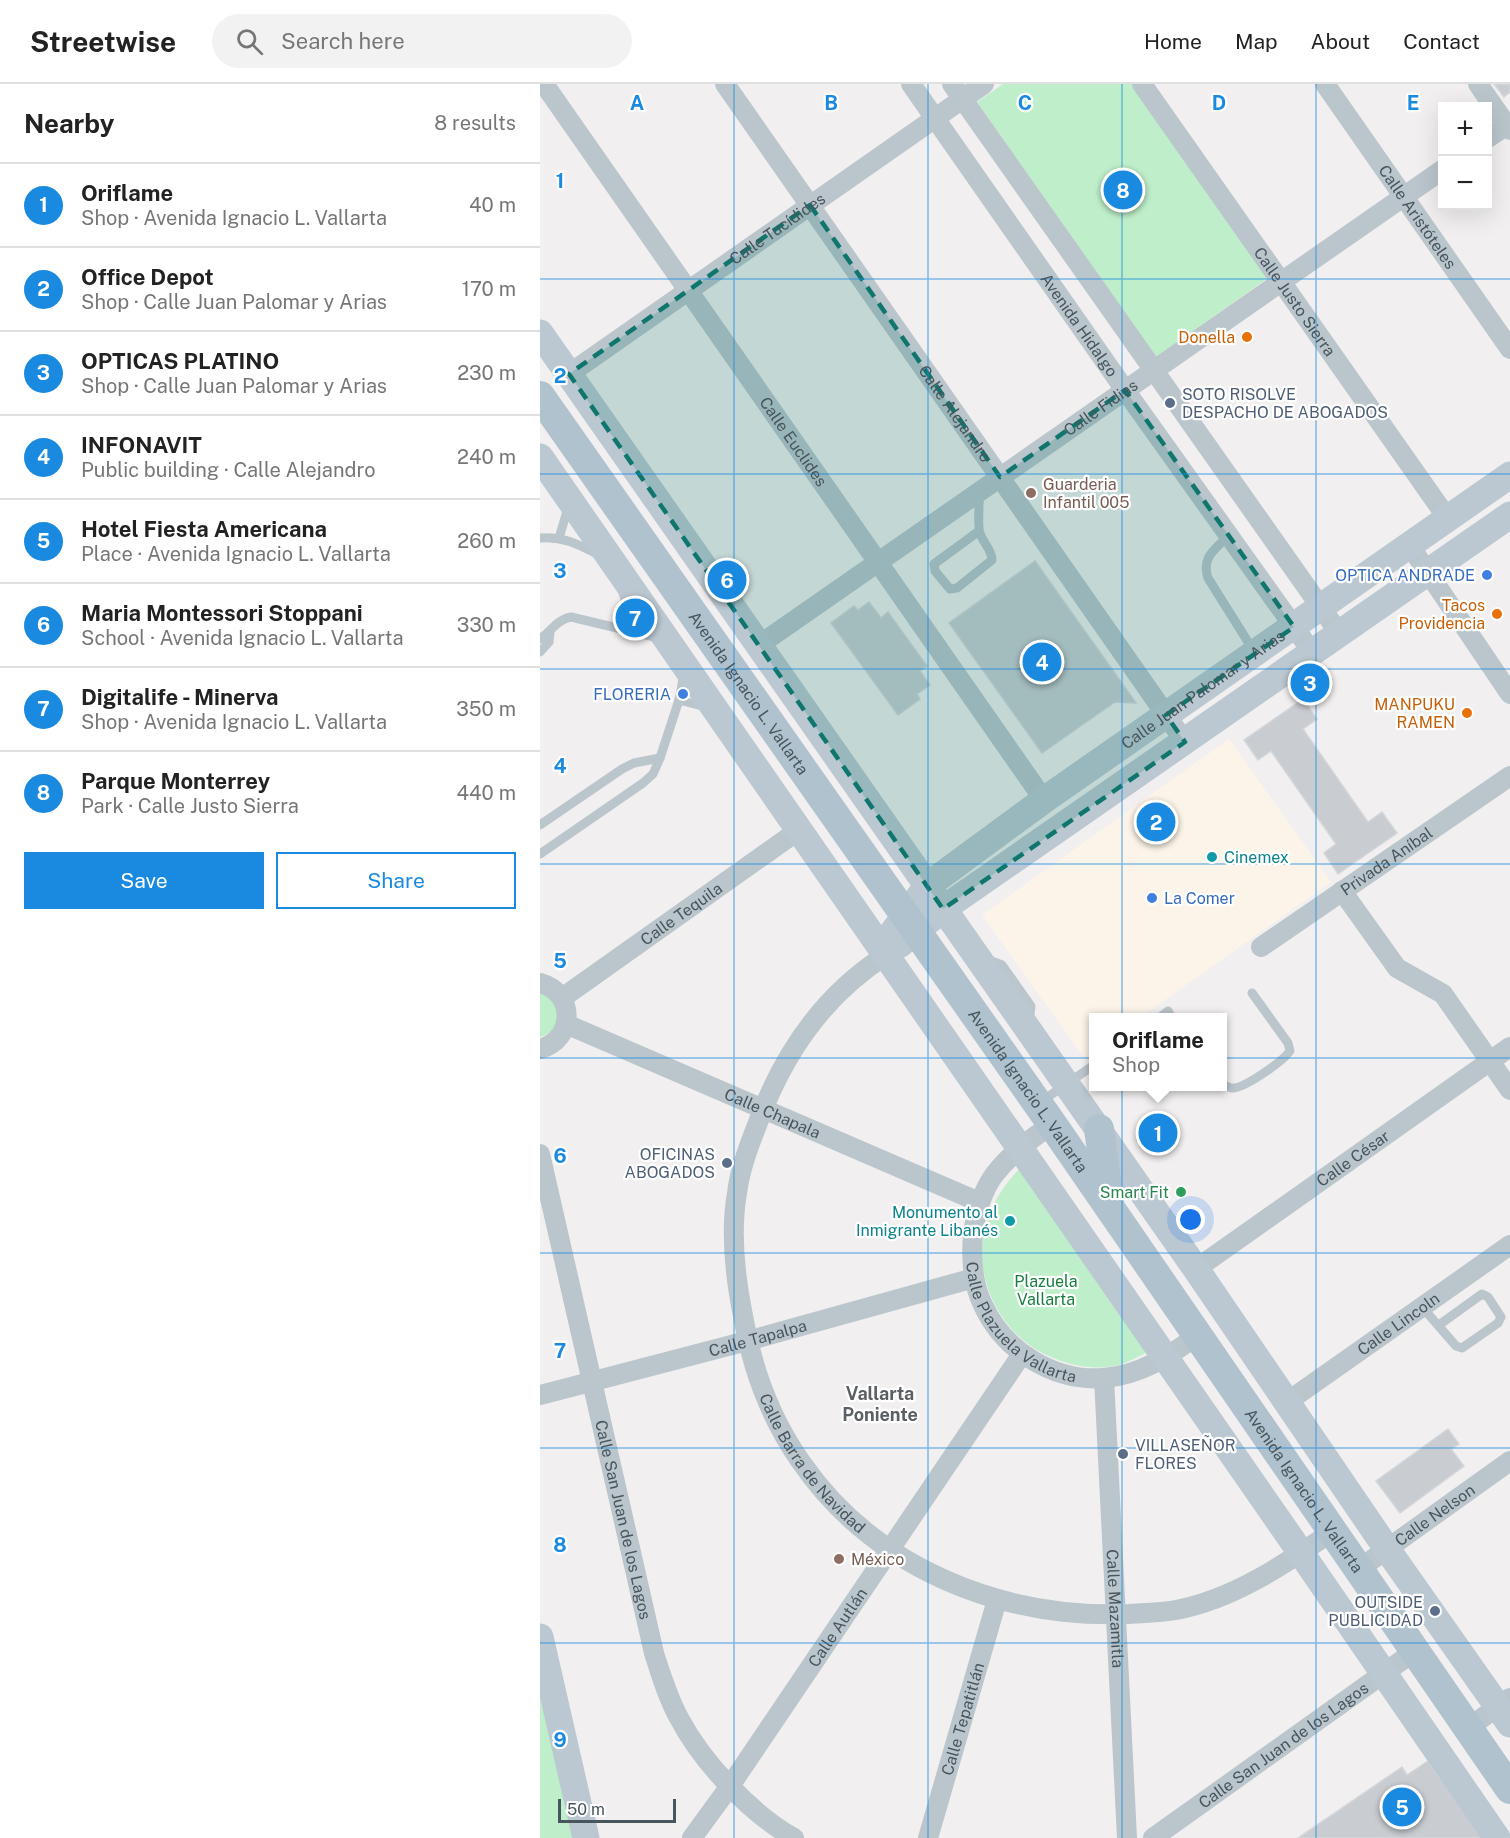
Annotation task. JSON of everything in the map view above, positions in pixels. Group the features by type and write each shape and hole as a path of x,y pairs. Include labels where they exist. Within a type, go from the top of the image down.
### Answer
{"main road":[{"name":"Avenida Ignacio L. Vallarta","path":"540,396 1045,1114 1510,1789"},
{"path":"1099,1129 1110,1208"}],"street":[{"name":"Calle Euclides","path":"544,84 1044,800"},
{"name":"Calle Alejandro","path":"725,84 1185,742"},
{"name":"Avenida Hidalgo","path":"911,84 1312,652"},
{"name":"Calle Tucídides","path":"568,374 935,118 957,91 984,84"},
{"name":"Calle Justo Sierra","path":"1142,84 1448,519"},
{"name":"Calle Aristóteles","path":"1325,84 1510,349"},
{"path":"1478,84 1509,126 1492,136"},
{"path":"957,91 1339,633"},
{"name":"Calle Fidias","path":"759,645 1438,173"},
{"name":"Avenida Ignacio L. Vallarta","path":"540,333 975,956 1197,1269 1387,1549 1506,1709"},
{"path":"543,466 568,498 799,830 879,957 1020,1148 1497,1838"},
{"name":"Calle Juan Palomar y Arias","path":"911,922 927,886 1044,800 1510,476"},
{"name":"Calle Juan Palomar y Arias","path":"911,922 943,909 1510,515"},
{"path":"1410,546 1509,691"},
{"name":"Privada Aníbal","path":"1261,947 1510,776"},
{"name":"Calle Tequila","path":"562,998 799,830"},
{"path":"1342,891 1397,968 1443,994 1510,1090"},
{"path":"879,957 911,922"},
{"name":"Calle Barra de Navidad","path":"879,957 839,993 805,1030 781,1068 747,1153 736,1192 735,1268 747,1341 759,1382 777,1422 801,1462 830,1498 890,1549 952,1584 997,1600 1056,1612 1114,1614 1177,1610 1245,1585 1279,1568 1333,1531"},
{"path":"540,983 555,990 562,998 567,1015 566,1024 556,1041 540,1049"},
{"name":"Calle Chapala","path":"566,1024 979,1202"},
{"name":"Calle César","path":"1197,1269 1510,1047"},
{"name":"Calle Plazuela Vallarta","path":"1045,1114 1020,1148 993,1176 979,1202 972,1250 974,1278 983,1305 1000,1333 1022,1354 1044,1367 1069,1375 1104,1378 1140,1370 1166,1358 1198,1335"},
{"name":"Calle San Juan de los Lagos","path":"540,1154 654,1653 664,1684 678,1718 696,1746 730,1786 794,1838"},
{"name":"Calle Lincoln","path":"1287,1402 1510,1245"},
{"name":"Calle Tapalpa","path":"540,1395 974,1278"},
{"name":"Calle Autlán","path":"692,1838 730,1786 1022,1354"},
{"name":"Calle Mazamitla","path":"1104,1378 1126,1838"},
{"name":"Calle Nelson","path":"1359,1569 1510,1461"},
{"name":"Calle Tepatitlán","path":"928,1838 997,1600"},
{"path":"540,1637 586,1838"},
{"name":"Calle San Juan de los Lagos","path":"1153,1838 1415,1652"},
{"path":"1468,1728 1506,1709"}],"lane":[{"path":"979,492 981,506 979,531 992,554 992,560 957,588 950,589 935,571 934,564 979,531"},
{"path":"560,538 567,513 568,498"},
{"path":"1228,536 1210,554 1205,569 1208,578 1256,654"},
{"path":"541,538 560,538 596,554 607,565 619,582 625,598 624,630"},
{"path":"540,639 560,621 571,617 667,640"},
{"path":"540,652 549,642 550,632"},
{"path":"540,854 653,774 679,700 685,666"},
{"path":"679,700 715,709"},
{"path":"540,825 622,769 660,758"},
{"path":"1227,1086 1232,1088 1241,1086 1285,1059 1290,1051 1288,1043 1252,993"},
{"path":"1045,1114 1066,1084 1089,1068"},
{"path":"1422,1307 1456,1346 1462,1348 1498,1323 1501,1317 1488,1297 1482,1294 1439,1325"}],"highlighted area":[{"path":"810,205 1000,477 1125,390 1294,627 1166,715 1185,742 943,909 569,374"}],"shaded area":[{"path":"1229,739 1331,882 1147,1013 1089,1013 1089,1055 1084,1058 982,915"}],"green space":[{"path":"1003,84 1132,84 1268,278 1156,357 977,102"},
{"path":"540,992 547,996 556,1009 557,1022 554,1028 540,1037"},
{"name":"Plazuela Vallarta","path":"1020,1168 1148,1352 1119,1365 1079,1366 1037,1350 1006,1322 994,1304 987,1285 983,1264 983,1243 987,1222 996,1200"},
{"path":"540,1684 575,1838 540,1838"}],"building":[{"path":"1494,84 1510,84 1510,92 1504,97"},
{"path":"1035,561 1136,703 1115,702 1042,753 949,623"},
{"path":"869,602 881,618 888,612 927,666 920,671 930,685 917,694 920,699 898,715 831,623 854,606 858,610"},
{"path":"1303,699 1317,719 1303,729 1368,822 1382,812 1397,833 1338,874 1324,853 1336,844 1271,751 1258,760 1244,740"},
{"path":"1448,1429 1459,1444 1451,1449 1464,1466 1400,1513 1376,1481"},
{"path":"1428,1761 1482,1838 1298,1838 1402,1767 1407,1775"}],"place":[{"name":"Parque Monterrey","path":"1123,190"},
{"name":"Donella","path":"1247,337"},
{"name":"SOTO RISOLVE DESPACHO DE ABOGADOS","path":"1170,403"},
{"name":"Guarderia Infantil 005","path":"1031,493"},
{"name":"OPTICA ANDRADE","path":"1487,575"},
{"name":"Maria Montessori Stoppani","path":"727,580"},
{"name":"Tacos Providencia","path":"1497,614"},
{"name":"Digitalife - Minerva","path":"635,618"},
{"name":"INFONAVIT","path":"1042,662"},
{"name":"OPTICAS PLATINO","path":"1310,683"},
{"name":"FLORERIA","path":"683,694"},
{"name":"MANPUKU RAMEN","path":"1467,713"},
{"name":"Office Depot","path":"1156,822"},
{"name":"Cinemex","path":"1212,857"},
{"name":"La Comer","path":"1152,898"},
{"name":"Oriflame","path":"1158,1133"},
{"name":"OFICINAS ABOGADOS","path":"727,1163"},
{"name":"Smart Fit","path":"1181,1192"},
{"name":"Monumento al Inmigrante Libanés","path":"1010,1221"},
{"name":"VILLASEÑOR FLORES","path":"1123,1454"},
{"name":"México","path":"839,1559"},
{"name":"OUTSIDE PUBLICIDAD","path":"1435,1611"},
{"name":"Hotel Fiesta Americana","path":"1402,1807"}],"district":[{"name":"Vallarta Poniente","path":"880,1404"}]}
